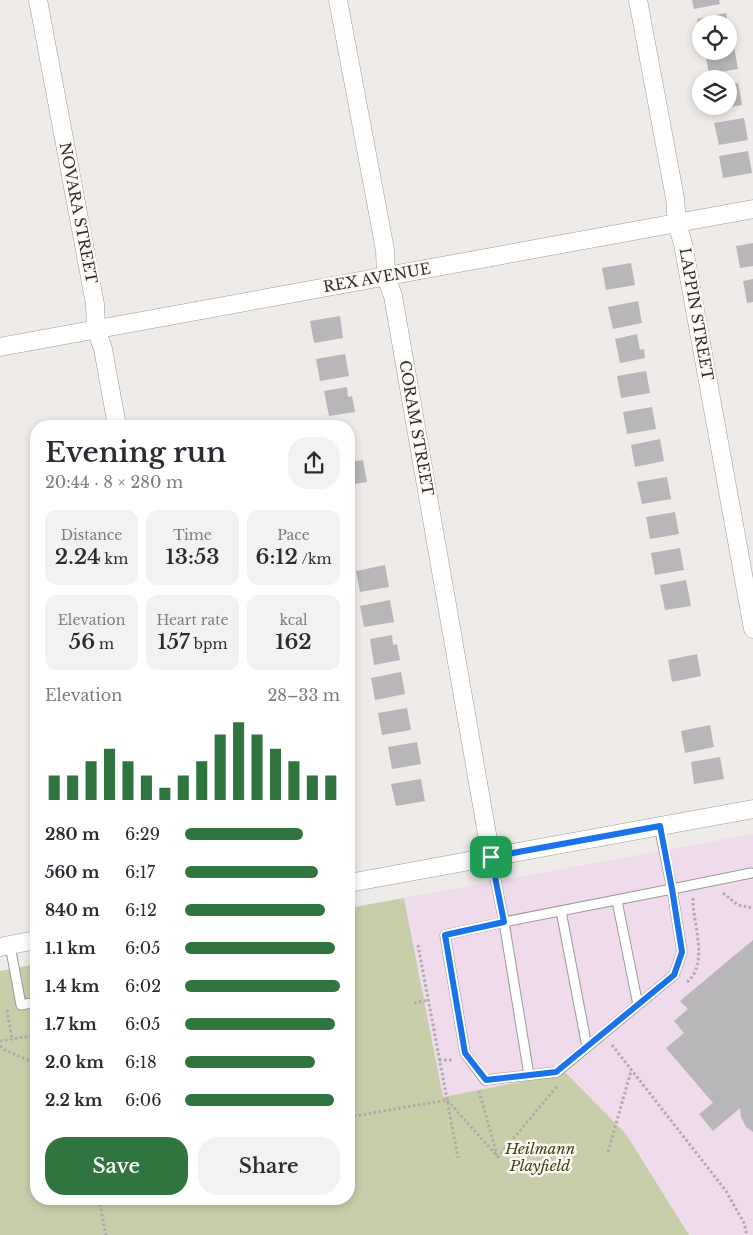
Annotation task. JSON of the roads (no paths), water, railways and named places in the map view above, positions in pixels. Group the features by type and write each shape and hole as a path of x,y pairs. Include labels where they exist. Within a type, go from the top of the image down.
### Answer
{"street":[{"name":"NOVARA STREET","path":"38,0 95,304 96,329 103,349 116,420"},
{"name":"CORAM STREET","path":"338,0 385,250 386,276 393,296 491,857"},
{"name":"LAPPIN STREET","path":"638,0 675,198 676,223 683,244 753,628"},
{"name":"REX AVENUE","path":"0,347 753,210"},
{"path":"355,882 753,809"},
{"path":"5,946 30,941"}],"lane":[{"path":"660,826 672,889 682,952 674,975 556,1072 486,1080 465,1053 445,935 504,922 617,901 672,889 750,873"},
{"path":"491,857 504,922 529,1075"},
{"path":"617,901 638,1005"},
{"path":"561,911 586,1047"},
{"path":"5,946 21,1005 30,1003"}],"park label":[{"name":"Heilmann Playfield","path":"540,1158"}]}
